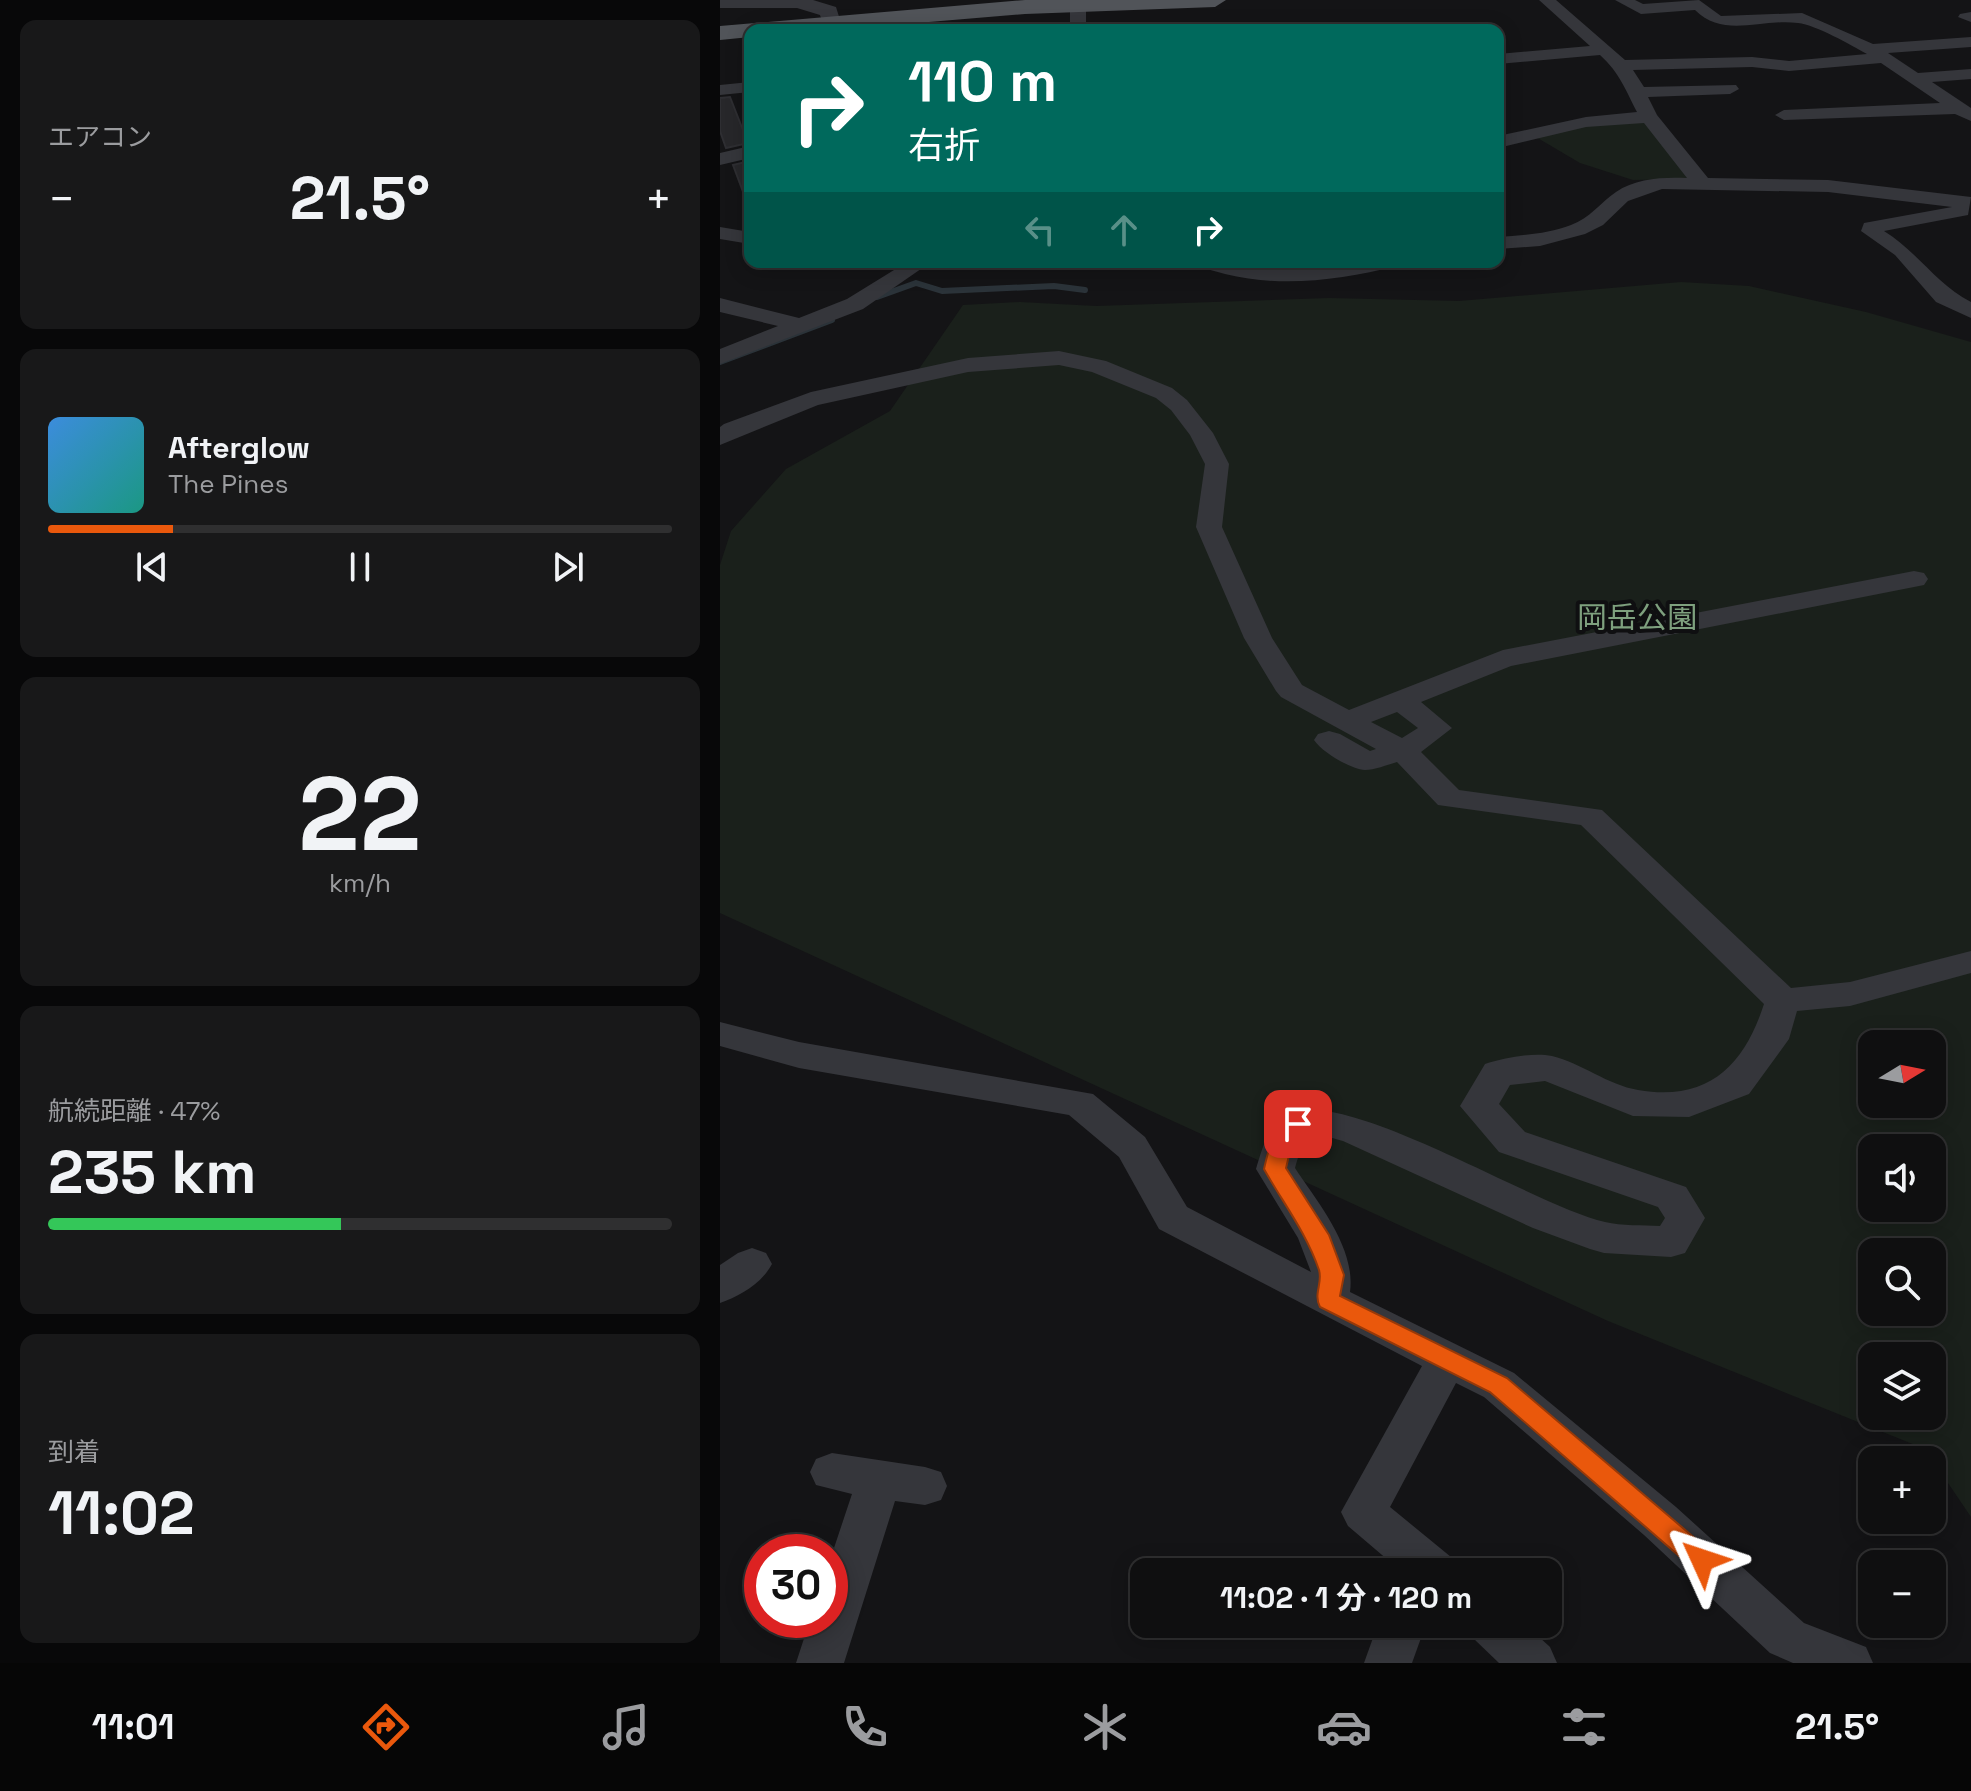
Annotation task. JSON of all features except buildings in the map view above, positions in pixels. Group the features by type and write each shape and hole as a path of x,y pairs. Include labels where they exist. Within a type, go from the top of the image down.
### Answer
{"main road":[{"path":"849,24 1024,4 1215,0"},
{"path":"720,33 744,32"}],"street":[{"path":"1547,0 1621,65 1639,92 1639,99 1649,117 1701,182"},
{"path":"1623,0 1641,9 1699,5 1713,19 1721,21 1802,18"},
{"path":"1786,0 1802,18 1877,54 1965,112"},
{"path":"720,2 808,3 829,11 832,24"},
{"path":"1078,5 1078,24"},
{"path":"1621,65 1752,62 1789,66 1971,42"},
{"path":"1504,58 1605,50"},
{"path":"1884,80 1971,74"},
{"path":"720,90 744,88"},
{"path":"1639,92 1730,89"},
{"path":"1784,115 1965,112"},
{"path":"1504,141 1586,122 1649,117"},
{"path":"1504,132 1520,137"},
{"path":"720,159 744,153"},
{"path":"1504,243 1540,240 1578,230 1596,221 1621,197 1634,190 1662,183 1841,186 1971,204"},
{"path":"1965,318 1902,251 1871,227 1963,211 1971,204"},
{"path":"720,233 744,237"},
{"path":"720,357 855,304 912,268"},
{"path":"1227,268 1268,277 1310,276 1355,268"},
{"path":"720,305 803,326"},
{"path":"720,438 811,399 968,365 1059,358 1098,366 1137,379 1179,405 1201,433 1217,464 1209,527 1258,638 1291,691 1338,730 1403,751 1449,798 1591,817 1783,1001 1850,994 1971,962"},
{"path":"1338,730 1400,700 1503,659 1914,579"},
{"path":"1400,700 1437,728 1403,751"},
{"path":"1328,1300 1332,1275 1317,1235 1275,1169 1282,1140 1298,1124 1325,1121 1356,1131 1547,1217 1604,1238 1671,1242 1685,1218 1672,1197 1512,1142 1479,1106 1498,1073 1548,1068 1633,1103 1689,1104 1736,1085 1771,1039 1783,1001"},
{"path":"720,1034 799,1055 1080,1103 1132,1147 1173,1218 1499,1385 1660,1521 1787,1638 1849,1663"},
{"path":"1415,1558 1364,1512 1447,1360"},
{"path":"832,1472 925,1486"},
{"path":"820,1663 879,1479"},
{"path":"1388,1663 1397,1638"},
{"path":"1506,1638 1533,1663"}],"green space":[{"path":"1644,119 1691,179 1633,180 1580,163 1536,137 1583,125"},
{"name":"岡岳公園","path":"1681,282 1749,286 1866,312 1971,342 1971,1517 1946,1480 1946,1446 1918,1446 1878,1430 1946,1430 1946,1342 1858,1342 1858,1422 1608,1321 720,913 720,565 731,531 786,469 890,411 963,305 1020,302 1096,306 1329,298 1459,301"}],"waterway":[{"path":"877,297 916,283 942,291 1054,286 1085,290"},
{"path":"720,362 832,320"}],"route":[{"path":"1298,1124 1282,1140 1275,1169 1317,1235 1332,1275 1328,1300 1499,1385 1702,1560"}]}
